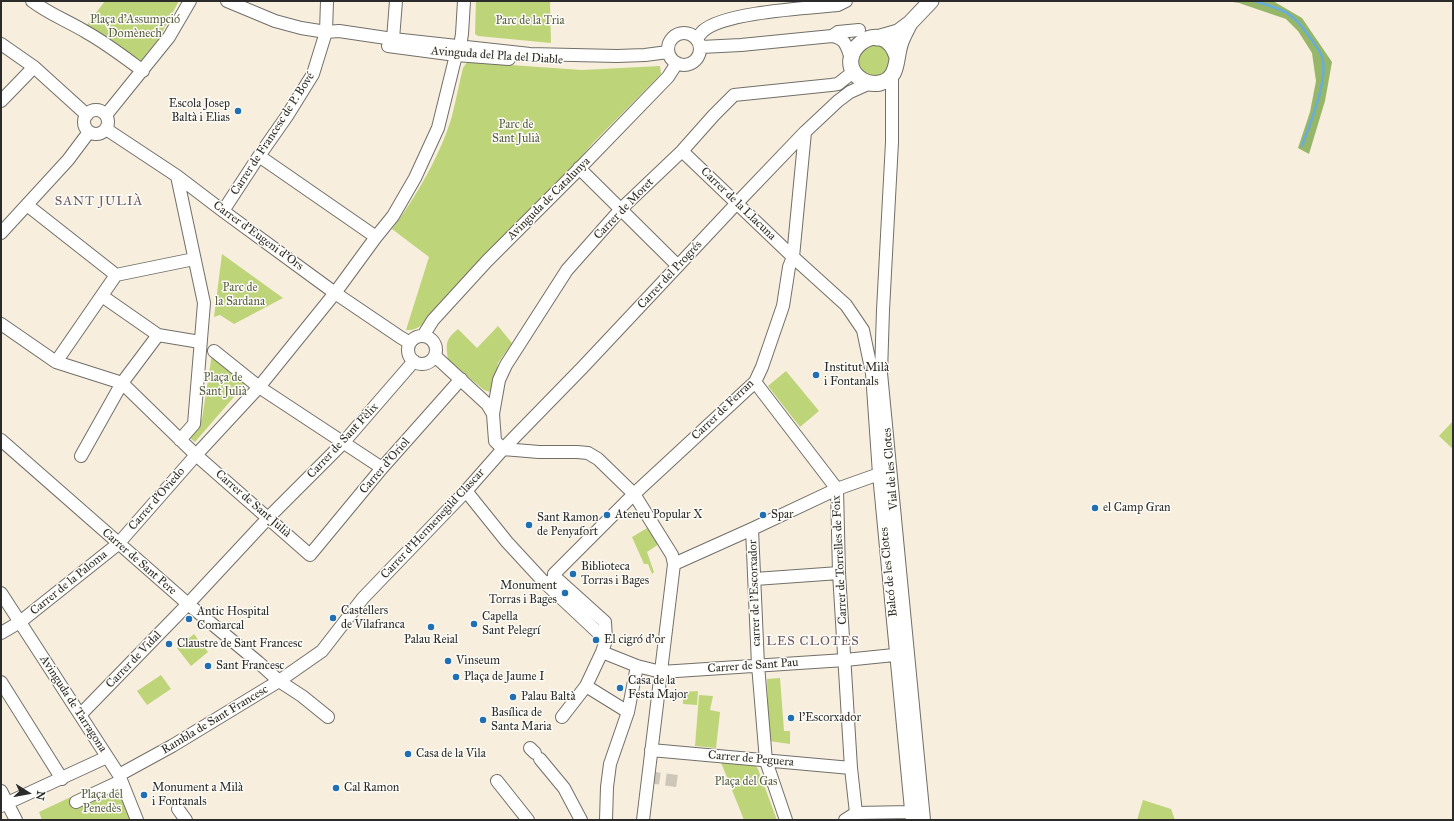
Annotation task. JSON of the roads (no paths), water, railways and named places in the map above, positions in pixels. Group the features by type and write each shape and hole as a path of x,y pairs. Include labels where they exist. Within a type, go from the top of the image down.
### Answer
{"main road":[{"path":"910,23 900,43 895,70 892,75 881,83 872,83 858,77 850,67 856,46 869,35 898,32 910,23 931,1"},
{"path":"869,35 884,40 890,44 895,50 897,57"}],"street":[{"path":"32,1 43,9 86,31 143,71"},
{"path":"106,115 169,37 190,1"},
{"name":"Avinguda del Pla del Diable","path":"227,1 275,21 301,28 326,32 340,31 458,50"},
{"name":"Carrer de Francesc de P. Bové","path":"223,212 313,74 326,32 326,1"},
{"path":"393,39 396,1"},
{"name":"Carrer d'Oviedo","path":"118,544 196,455 259,387 335,293 393,216 415,178 438,128 462,34 464,1"},
{"path":"846,1 838,5 761,13 726,20 703,30 699,42 699,57 692,64 682,65 672,58 670,42 677,34 688,33 699,42 741,45 832,36 845,42 850,67"},
{"name":"Avinguda del Pla del Diable","path":"326,32 338,39 458,50 530,54 645,55 672,58"},
{"path":"832,36 838,32 869,35"},
{"path":"1,44 34,67 87,115"},
{"name":"Avinguda de Catalunya","path":"423,336 433,320 487,260 668,77 672,58"},
{"path":"1,101 34,67"},
{"name":"Carrer de Moret","path":"503,449 495,441 493,414 499,380 506,365 567,270 622,209 682,151 734,95 838,84 850,67"},
{"name":"Carrer del Progrés","path":"834,104 850,67"},
{"name":"Vial de les Clotes","path":"892,75 892,118 881,373 902,655 924,820"},
{"name":"Carrer del Progrés","path":"503,449 805,132 834,104 850,92 872,83"},
{"name":"Vial de les Clotes","path":"872,83 887,99 892,118"},
{"path":"822,86 828,90 834,104"},
{"path":"97,110 106,115 108,119 106,129 102,133 98,134 89,132 85,124 87,115 90,112 97,110"},
{"name":"Carrer d'Eugeni d'Ors","path":"106,129 177,176 223,212 335,293 410,343"},
{"path":"1,233 68,160 89,132"},
{"name":"Carrer de Ferran","path":"551,581 554,574 634,494 755,382 762,367 783,306 789,267 793,257 805,132"},
{"name":"Carrer de la Llacuna","path":"682,151 793,257"},
{"path":"259,156 376,237"},
{"path":"579,168 678,266"},
{"path":"177,176 204,303 194,424 180,440"},
{"path":"27,205 116,275"},
{"name":"Balcó de les Clotes","path":"793,257 846,305 863,330 872,373 879,474 902,655 912,816"},
{"path":"56,362 116,275 194,259"},
{"path":"102,296 158,335 200,342"},
{"path":"1,324 56,362 122,383"},
{"path":"81,456 122,383 158,335"},
{"path":"423,336 434,342 436,348 435,356 428,363 418,364 409,355 408,351 410,343 414,339 423,336"},
{"path":"214,351 259,387 382,468"},
{"path":"435,356 487,404 493,414"},
{"name":"Carrer de Sant Fèlix","path":"188,604 268,517 343,442 414,361"},
{"name":"Carrer d'Oriol","path":"310,555 382,468 461,379"},
{"name":"Carrer de Torrelles de Foix","path":"755,382 837,489 839,573 851,768 856,813"},
{"name":"Carrer de Sant Julià","path":"122,383 196,455 310,555"},
{"name":"Carrer de Sant Pere","path":"1,440 188,604 279,681 302,696 328,717"},
{"path":"503,449 539,452 588,453 598,459 634,494 672,555 674,564 643,820"},
{"name":"Carrer d'Hermenegild Clascar","path":"310,660 322,651 363,598 466,491 503,449"},
{"path":"674,564 837,489 879,474"},
{"path":"466,491 507,542 551,581 606,640 586,686 562,717"},
{"name":"carrer de l'Escorxador","path":"752,529 758,665 766,761 786,820"},
{"name":"Carrer de la Paloma","path":"1,633 20,622 118,544"},
{"path":"755,579 839,573"},
{"name":"Avinguda de Tarragona","path":"1,593 120,778 138,820"},
{"name":"Carrer de Vidal","path":"80,715 188,604"},
{"name":"Carrer de Sant Pau","path":"602,652 637,666 661,672 902,655"},
{"name":"Rambla de Sant Francesc","path":"76,802 120,778 150,758 279,681 310,660"},
{"path":"606,820 607,787 610,764 628,712 637,666"},
{"path":"1,682 62,779"},
{"path":"586,686 628,712"},
{"path":"240,712 252,705 256,695"},
{"name":"Carrer de Peguera","path":"651,750 851,768"},
{"path":"150,758 160,760 170,753"},
{"path":"535,753 564,788 581,820"},
{"path":"4,805 107,757"},
{"path":"497,781 528,820"},
{"path":"1,791 4,805 16,820"},
{"path":"178,808 186,820"},
{"path":"845,820 856,813 912,816"}],"waterway":[{"path":"1254,1 1279,9 1291,16 1303,27 1322,57 1323,77 1321,89 1318,102 1302,146"}],"tunnel":[{"path":"648,777 677,781"}],"place":[{"name":"Escola Josep Baltà i Elias","path":"238,111"},
{"name":"Institut Milà i Fontanals","path":"816,375"},
{"name":"el Camp Gran","path":"1095,508"},
{"name":"Ateneu Popular X","path":"607,515"},
{"name":"Spar","path":"763,515"},
{"name":"Sant Ramon de Penyafort","path":"529,525"},
{"name":"Biblioteca Torras i Bages","path":"573,574"},
{"name":"Monument Torras i Bages","path":"565,593"},
{"name":"Castellers de Vilafranca","path":"333,618"},
{"name":"Antic Hospital Comarcal","path":"189,619"},
{"name":"Capella Sant Pelegrí","path":"474,624"},
{"name":"Palau Reial","path":"431,627"},
{"name":"El cigró d'or","path":"596,640"},
{"name":"Claustre de Sant Francesc","path":"169,644"},
{"name":"Vinseum","path":"448,661"},
{"name":"Sant Francesc","path":"208,666"},
{"name":"Plaça de Jaume I","path":"456,677"},
{"name":"Casa de la Festa Major","path":"620,688"},
{"name":"Palau Baltà","path":"513,697"},
{"name":"l'Escorxador","path":"791,718"},
{"name":"Basílica de Santa Maria","path":"483,720"},
{"name":"Casa de la Vila","path":"408,754"},
{"name":"Cal Ramon","path":"336,788"},
{"name":"Monument a Milà i Fontanals","path":"144,795"}],"district":[{"name":"SANT JULIÀ","path":"99,202"},
{"name":"LES CLOTES","path":"813,642"}],"park label":[{"name":"Parc de la Tria","path":"530,21"},
{"name":"Plaça d'Assumpció Domènech","path":"135,27"},
{"name":"Parc de Sant Julià","path":"516,132"},
{"name":"Parc de la Sardana","path":"240,295"},
{"name":"Plaça de Sant Julià","path":"223,385"},
{"name":"Plaça del Gas","path":"746,782"},
{"name":"Plaça del Penedès","path":"102,802"}]}
